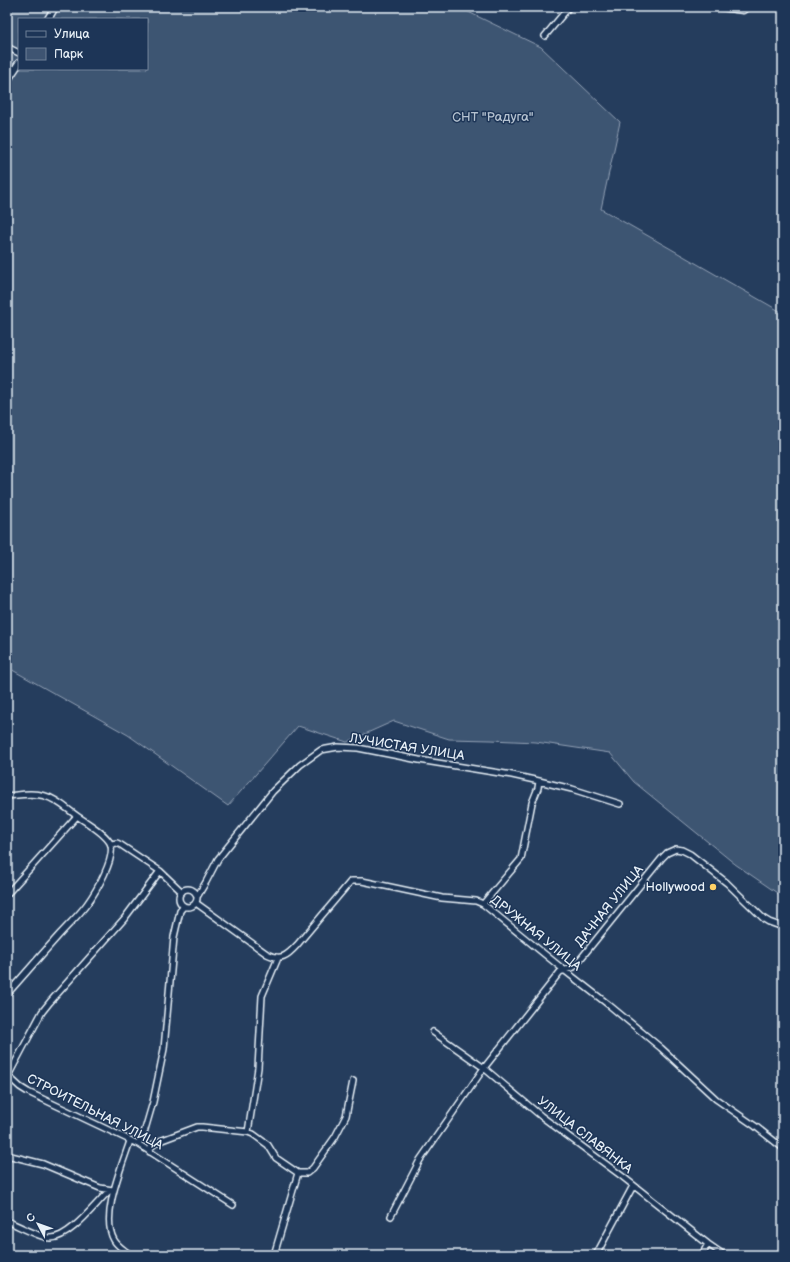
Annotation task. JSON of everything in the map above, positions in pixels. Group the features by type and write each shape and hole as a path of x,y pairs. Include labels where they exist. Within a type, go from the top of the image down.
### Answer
{"street":[{"path":"545,36 569,7"},
{"path":"721,7 743,10 747,7"},
{"path":"48,18 53,8"},
{"path":"7,47 18,52"},
{"path":"7,81 18,64"},
{"name":"ЛУЧИСТАЯ УЛИЦА","path":"197,897 218,859 273,792 300,766 321,750 338,747 358,748 419,760 512,775 572,789 620,804"},
{"path":"483,904 521,858 532,803 539,781"},
{"path":"7,796 36,794 54,800 102,833 111,844 110,860 102,881 87,904 7,994"},
{"path":"7,894 77,816"},
{"path":"111,844 117,843 121,845 160,871 182,892"},
{"name":"ДАЧНАЯ УЛИЦА","path":"392,1216 420,1160 484,1068 560,972 574,967 667,853 676,849 690,854 727,883 764,920 783,927"},
{"path":"7,1077 42,1012 124,919 160,871"},
{"name":"ДРУЖНАЯ УЛИЦА","path":"278,958 284,956 294,948 351,881 362,881 442,898 476,901 483,904 609,1005 661,1048 716,1099 755,1126 783,1148"},
{"path":"192,890 197,897 196,903 191,907 184,906 180,902 182,892 192,890"},
{"path":"196,903 267,954 278,958 262,996 258,1068 248,1132"},
{"path":"138,1144 144,1134 153,1102 164,1049 174,937 180,911 184,906"},
{"name":"УЛИЦА СЛАВЯНКА","path":"433,1032 484,1068 542,1116 724,1255"},
{"name":"СТРОИТЕЛЬНАЯ УЛИЦА","path":"7,1077 28,1092 138,1144 233,1205"},
{"path":"150,1152 151,1147 157,1142 197,1127 202,1126 248,1132 268,1145 276,1158 298,1173 308,1173 335,1137 346,1116 353,1081"},
{"path":"130,1141 114,1190 110,1210 110,1230 112,1236 118,1245 130,1255"},
{"path":"7,1155 44,1164 100,1188 114,1190"},
{"path":"274,1255 298,1173"},
{"path":"596,1255 633,1186"},
{"path":"7,1221 48,1238 58,1237 66,1233 109,1191 114,1190"},
{"path":"702,1255 708,1244"}],"green space":[{"name":"СНТ \"Радуга\"","path":"7,7 458,7 541,47 620,122 601,209 783,313 783,897 735,864 634,782 610,753 536,742 449,739 394,721 347,742 298,726 228,806 128,735 7,667"}],"place":[{"name":"Hollywood","path":"713,887"}]}
